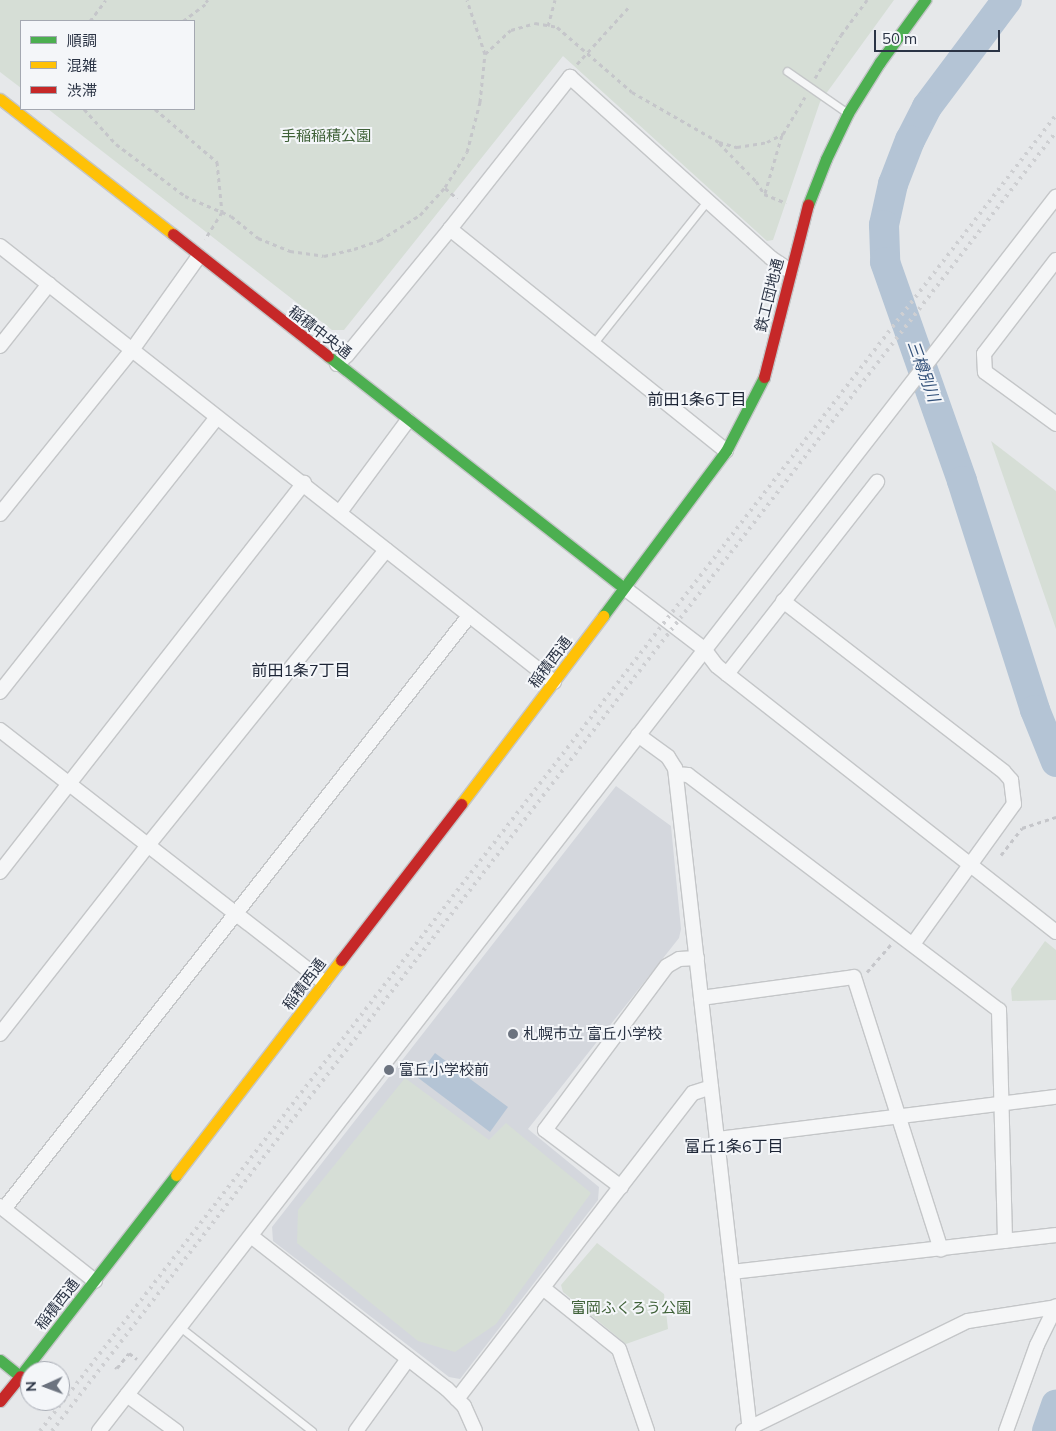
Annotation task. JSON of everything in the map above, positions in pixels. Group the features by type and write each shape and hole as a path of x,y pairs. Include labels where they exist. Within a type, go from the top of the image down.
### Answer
{"street":[{"name":"鉄工団地通","path":"623,586 726,451 763,382 805,213 826,159 848,114 880,62 925,0"},
{"path":"337,364 347,355 450,230 570,77 771,258 790,270"},
{"name":"稲積中央通","path":"0,99 408,420 623,586"},
{"path":"99,1431 704,648 1056,197"},
{"path":"450,230 726,451"},
{"path":"0,246 554,682"},
{"path":"0,514 132,350 199,256"},
{"path":"1055,265 984,354 985,372 1056,424"},
{"path":"0,346 50,284"},
{"path":"0,692 217,416"},
{"path":"340,512 408,420"},
{"path":"727,674 877,482"},
{"path":"0,872 304,484"},
{"path":"0,1034 148,845 386,550"},
{"path":"623,586 704,648 727,674 1056,932"},
{"name":"稲積西通","path":"32,1361 554,682 623,586"},
{"path":"783,601 1004,772 1011,780 1014,804 913,944"},
{"path":"95,1281 2,1208 469,616"},
{"path":"0,730 324,982"},
{"path":"638,735 668,758 675,768 676,774 732,1272 747,1430 968,1321 1056,1306"},
{"path":"676,774 688,775 999,1010 1005,1241"},
{"path":"621,1187 545,1130 667,966 678,959 697,958"},
{"path":"702,998 854,977 941,1249"},
{"path":"457,1399 693,1093 711,1087"},
{"path":"717,1139 1056,1098"},
{"path":"732,1272 1056,1235"},
{"path":"251,1236 457,1399 464,1406 475,1431"},
{"path":"542,1288 619,1349 647,1431"},
{"path":"1006,1431 1037,1345 1056,1306"},
{"path":"356,1431 408,1359"},
{"path":"0,1360 20,1376"},
{"name":"稲積西通","path":"0,1401 20,1376"},
{"path":"127,1395 176,1431"}],"lane":[{"path":"787,71 848,114"},
{"path":"593,344 708,200"},
{"path":"180,1327 312,1431"}],"path":[{"path":"91,20 106,0"},
{"path":"184,20 208,2 206,0"},
{"path":"85,110 116,144 185,196 231,216 258,238 290,251 324,256 354,249 380,240 420,215 445,188 467,152 480,102 484,54 468,0"},
{"path":"548,26 554,0"},
{"path":"764,194 783,134 841,34 868,0"},
{"path":"573,69 628,8"},
{"path":"484,54 511,30 535,23 557,27 632,92 718,142 737,147 767,142 783,134"},
{"path":"156,110 217,162 222,212 204,242"},
{"path":"718,142 756,181 764,194 786,203"},
{"path":"445,188 460,200"},
{"path":"1000,855 1022,828 1056,817"},
{"path":"857,984 899,934"},
{"path":"115,1367 117,1368 129,1353 140,1362"}],"shaded area":[{"name":"札幌市立 富丘小学校","path":"616,786 671,826 681,929 679,938 528,1129 599,1187 598,1200 460,1379 449,1377 273,1241 272,1227"}],"green space":[{"name":"手稲稲積公園","path":"0,0 894,0 820,102 773,240 767,241 563,56 344,330 332,330 49,110 195,110 195,20 20,20 20,87 0,72"},
{"path":"991,441 1056,491 1056,629"},
{"path":"1045,941 1056,950 1056,1000 1012,1001 1011,989"},
{"path":"405,1078 489,1140 506,1123 591,1193 496,1324 455,1352 418,1341 297,1243 298,1210"},
{"name":"富岡ふくろう公園","path":"597,1243 664,1294 668,1329 626,1344 563,1292 561,1285"}],"water":[{"path":"435,1053 508,1107 490,1132 417,1077"}],"waterway":[{"name":"三樽別川","path":"1007,0 927,107 910,140 893,184 884,225 885,262 962,481 1035,710 1056,762"},
{"name":"三樽別川","path":"1047,1431 1056,1405"}],"railway":[{"path":"40,1431 1056,115"},
{"path":"52,1431 1056,132"}],"traffic: fast":[{"path":"808,205 826,159 848,113 880,62 925,0"},
{"path":"328,356 623,587"},
{"path":"603,616 726,451 764,377"},
{"path":"0,1360 20,1376 176,1175"}],"traffic: slow":[{"path":"0,99 173,234"},
{"path":"461,804 603,616"},
{"path":"176,1175 341,960"}],"traffic: jam":[{"path":"764,377 808,205"},
{"path":"173,234 328,356"},
{"path":"341,960 461,804"},
{"path":"0,1401 20,1376"}],"place":[{"name":"札幌市立 富丘小学校","path":"513,1034"},
{"name":"富丘小学校前","path":"389,1070"}],"district":[{"name":"前田1条6丁目","path":"697,399"},
{"name":"前田1条7丁目","path":"301,670"},
{"name":"富丘1条6丁目","path":"734,1146"}]}
